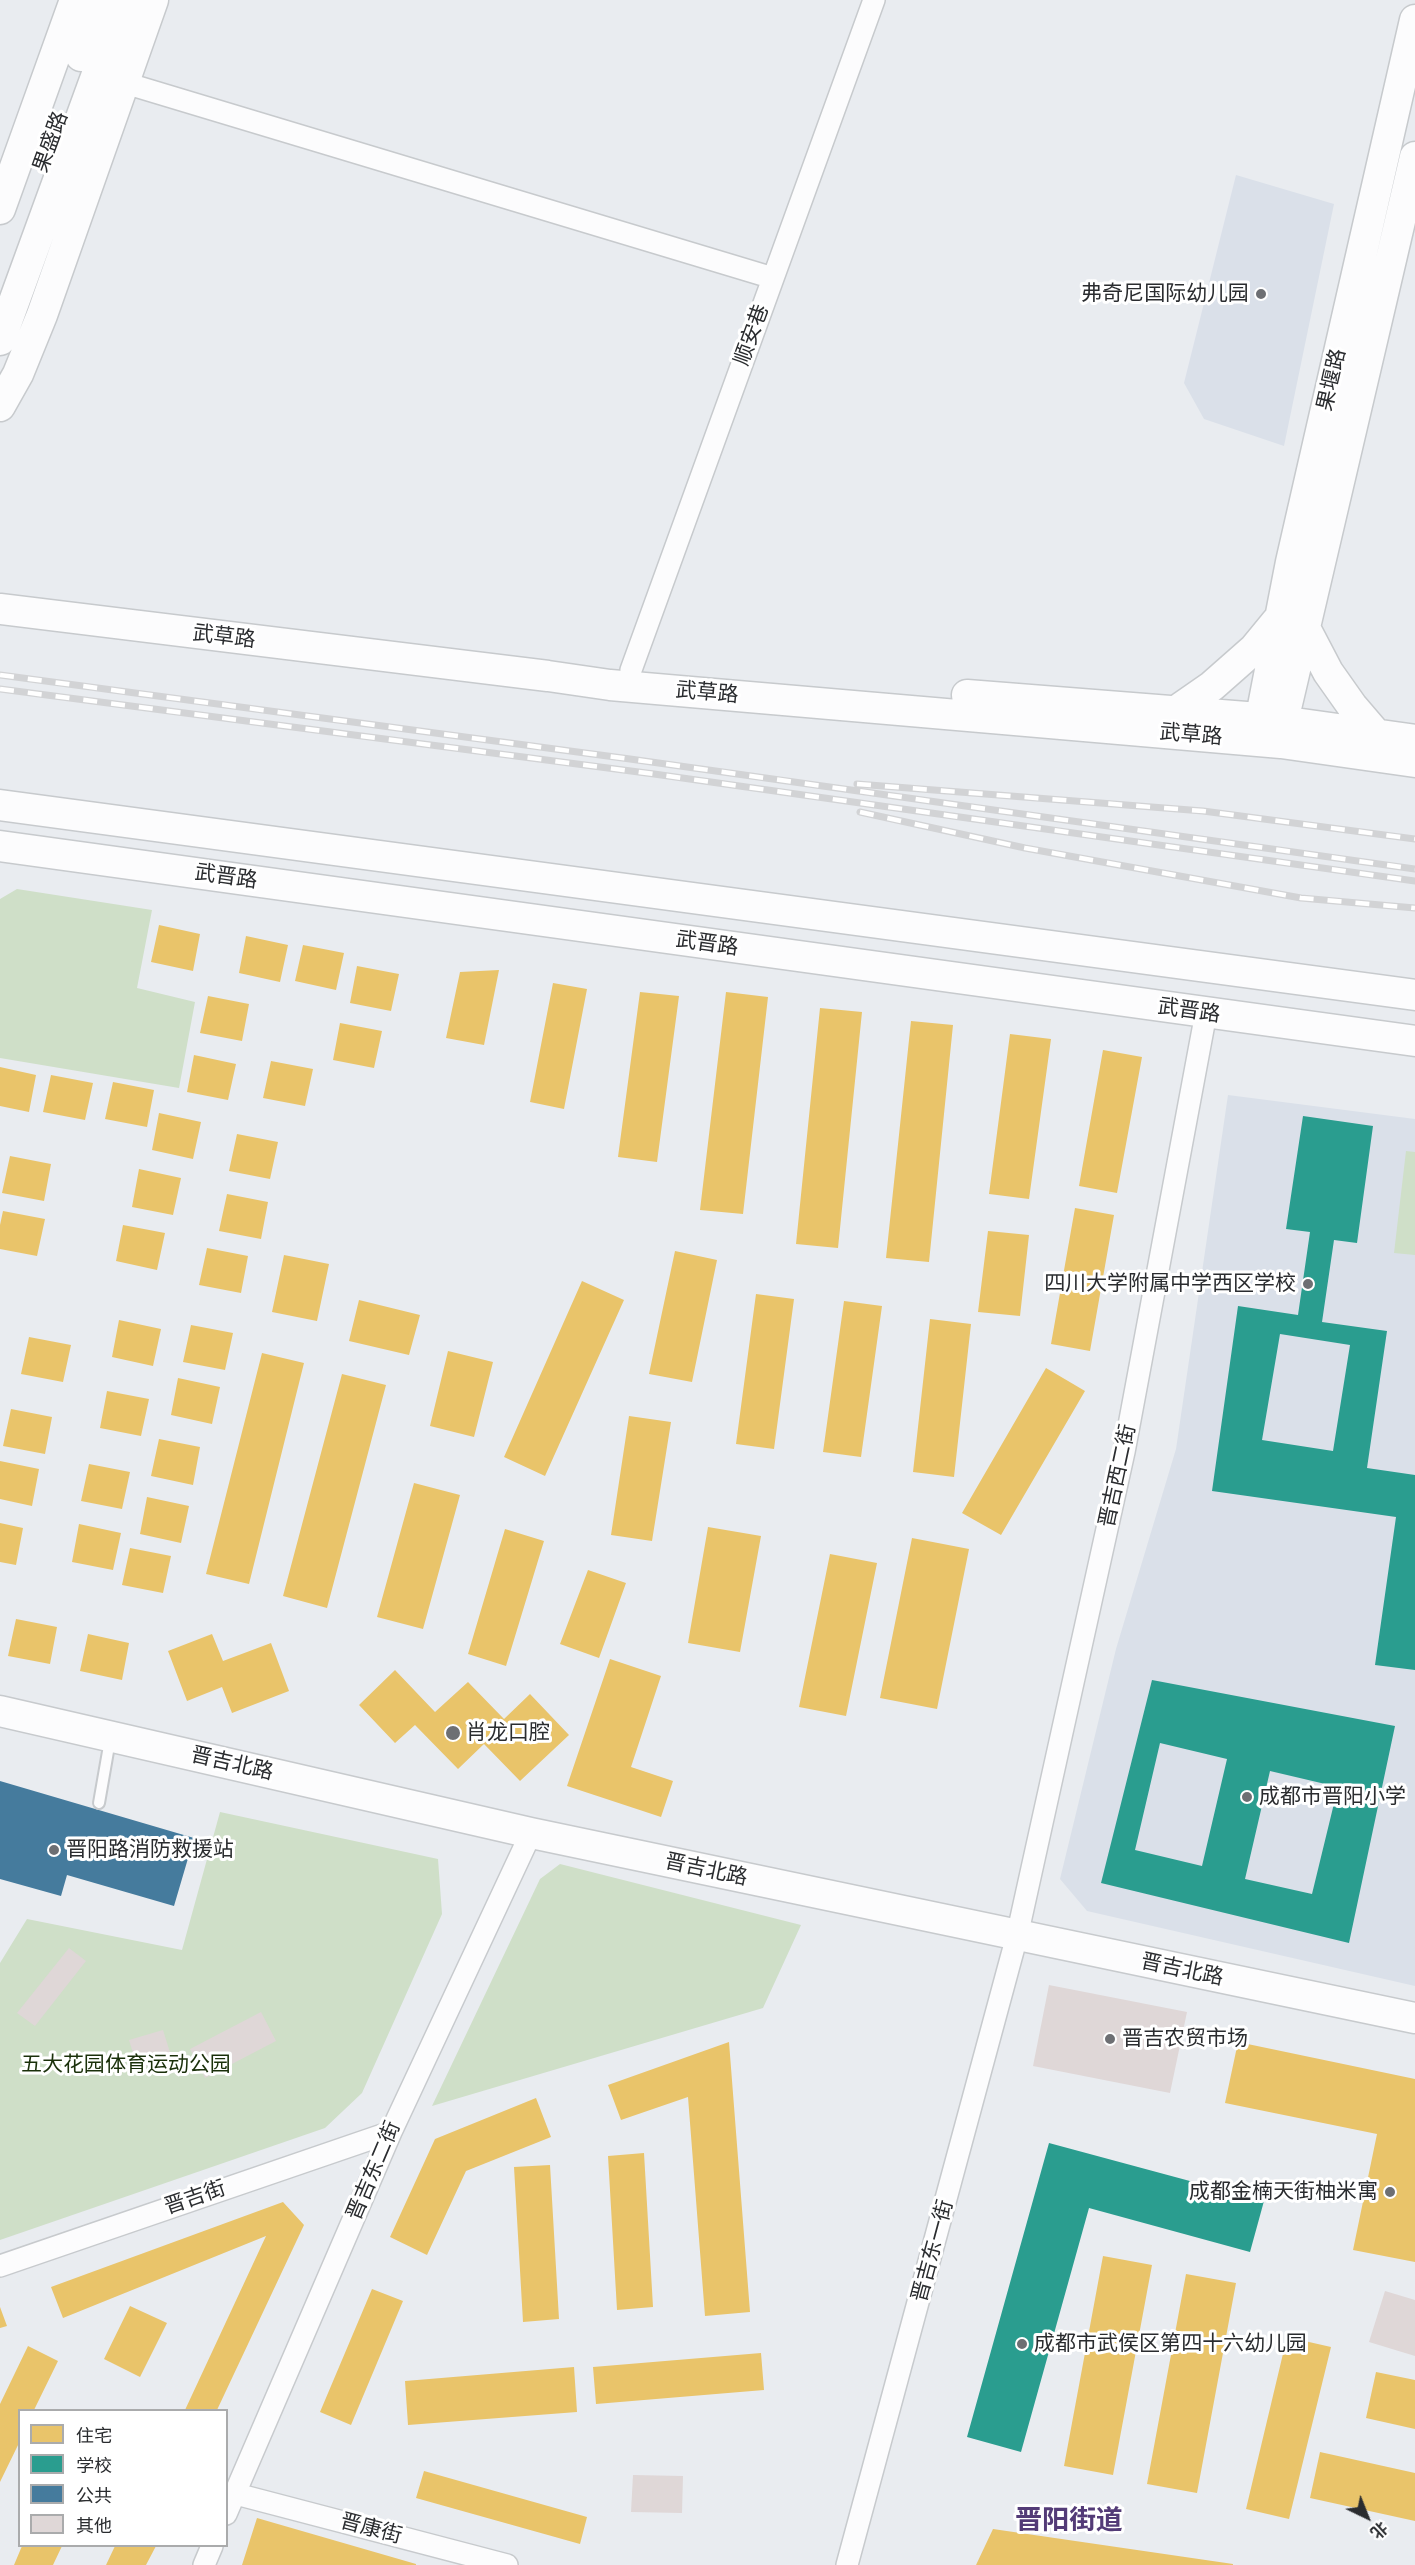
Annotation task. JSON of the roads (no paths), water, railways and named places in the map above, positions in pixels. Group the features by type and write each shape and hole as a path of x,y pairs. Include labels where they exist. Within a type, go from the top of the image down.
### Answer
{"street":[{"path":"0,209 75,0"},
{"name":"果盛路","path":"0,284 102,0"},
{"path":"0,340 124,0"},
{"path":"0,406 18,374 42,315 153,0"},
{"name":"顺安巷","path":"631,670 874,0"},
{"name":"果堰路","path":"1270,731 1415,20"},
{"path":"124,83 773,278"},
{"name":"果堰路","path":"1292,624 1415,157"},
{"name":"武草路","path":"0,594 631,670 1176,711 1415,762"},
{"name":"武草路","path":"0,609 610,685 1270,731 1376,734 1415,740"},
{"path":"1176,711 1212,686 1254,649 1292,624 1352,706 1376,734"},
{"name":"武晋路","path":"0,805 1415,995"},
{"name":"武晋路","path":"0,846 1415,1041"},
{"name":"晋吉西二街","path":"1017,1936 1124,1452 1206,1013"},
{"name":"晋吉北路","path":"0,1711 531,1833 1415,2018"},
{"name":"晋吉东二街","path":"228,2510 390,2132 531,1833"},
{"name":"晋吉东一街","path":"847,2565 1017,1936"},
{"name":"晋吉街","path":"0,2266 390,2132"},
{"name":"晋康街","path":"236,2494 507,2565"},
{"path":"204,2565 212,2547"}],"lane":[{"path":"99,1803 110,1736"}],"railway":[{"path":"0,675 630,759 1415,869"},
{"path":"0,689 654,774 1415,881"},
{"path":"857,784 1203,811 1415,839"},
{"path":"860,812 1025,848 1301,898 1415,908"}],"place":[{"name":"弗奇尼国际幼儿园","path":"1261,294"},
{"name":"四川大学附属中学西区学校","path":"1308,1284"},
{"name":"肖龙口腔","path":"453,1733"},
{"name":"成都市晋阳小学","path":"1247,1797"},
{"name":"晋阳路消防救援站","path":"54,1850"},
{"name":"晋吉农贸市场","path":"1110,2039"},
{"name":"成都金楠天街柚米寓","path":"1390,2192"},
{"name":"成都市武侯区第四十六幼儿园","path":"1022,2344"}],"district":[{"name":"晋阳街道","path":"1069,2521"}],"park label":[{"name":"五大花园体育运动公园","path":"126,2065"}]}
